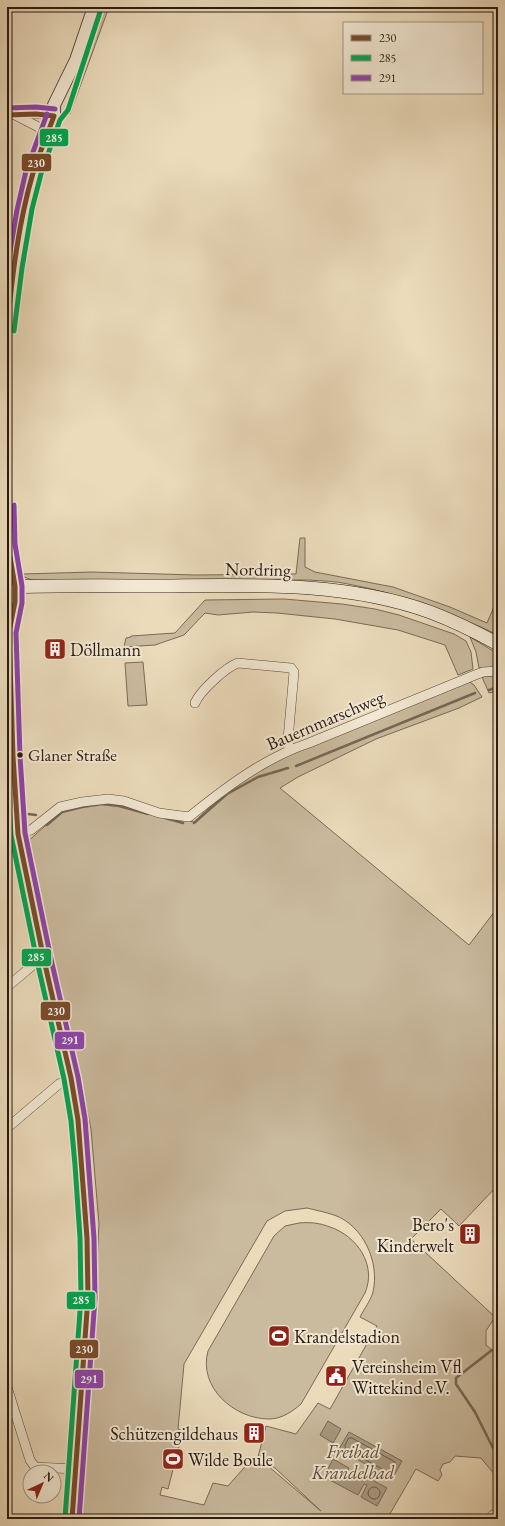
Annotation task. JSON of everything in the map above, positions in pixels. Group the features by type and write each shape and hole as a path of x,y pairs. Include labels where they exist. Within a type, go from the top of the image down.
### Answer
{"main road":[{"name":"Nordring","path":"11,586 281,587 339,591 390,601 429,612 498,644"}],"street":[{"path":"7,330 11,266 34,172 54,116 54,105 76,60 94,7"},
{"path":"10,115 39,113 54,116"},
{"path":"10,115 48,132"},
{"path":"7,505 7,548 11,586 15,602 8,627 13,756 10,835 44,960 72,1078 78,1120 87,1238 88,1297 72,1519"},
{"path":"196,703 198,695 217,678 238,663 291,668 294,672 288,739 289,750"},
{"name":"Bauernmarschweg","path":"10,835 30,830 60,807 82,802 108,799 124,801 159,813 189,817 226,787 289,750 478,674 498,671"},
{"path":"7,987 33,965 44,960"},
{"path":"7,1128 59,1084 72,1078"},
{"path":"7,1387 30,1460 35,1467 76,1470"},
{"path":"489,1519 498,1513"}],"green space":[{"path":"102,7 109,7 70,114"},
{"path":"300,538 305,538 305,567 315,572 393,587 450,607 487,623 493,609 498,584 498,635 443,611 406,598 338,582 308,580 32,580 24,577 23,574 92,572 196,575 296,574"},
{"path":"284,599 342,604 375,609 399,615 454,634 466,641 471,652 473,669 458,675 445,645 398,630 335,619 277,613 253,612 218,615 205,613 184,635 155,645 124,647 126,638 131,636 175,633 205,600"},
{"path":"470,637 498,654 498,668 479,668 476,652"},
{"path":"143,662 147,705 128,706 125,663"},
{"path":"498,675 498,691 489,693 482,677"},
{"name":"Freibad Krandelbad","path":"467,680 474,685 482,697 459,708 376,739 298,777 280,788 469,945 498,907 498,1185 459,1226 441,1209 411,1239 495,1317 486,1331 486,1345 498,1355 498,1503 496,1503 495,1475 481,1458 455,1456 450,1462 443,1464 440,1470 442,1475 438,1481 416,1469 387,1519 80,1519 88,1439 99,1224 91,1129 27,842 62,811 83,805 106,803 194,822 229,789 288,755","holes":["307,1208 334,1215 344,1220 361,1236 367,1246 374,1269 375,1280 372,1295 360,1317 377,1326 330,1409 318,1403 296,1434 266,1426 258,1457 250,1461 228,1486 213,1483 204,1505 160,1495 162,1487 168,1489 183,1431 178,1429 184,1364 267,1221 285,1211","261,1460 275,1468 321,1511"]},
{"name":"Krandelstadion","path":"299,1223 311,1223 330,1227 349,1237 356,1244 366,1262 368,1282 365,1293 301,1404 278,1418 256,1418 232,1407 214,1388 208,1377 206,1364 208,1351 274,1236 285,1226"}],"water":[{"path":"328,1421 341,1429 333,1443 320,1435"},
{"path":"349,1432 402,1461 392,1479 339,1449"},
{"path":"333,1459 349,1468 343,1479 345,1481 352,1469 387,1488 377,1506 361,1497 367,1485 364,1484 358,1495 324,1477"}],"waterway":[{"path":"489,690 498,687"},
{"path":"296,766 475,693"},
{"path":"194,823 227,794 258,777 288,768"},
{"path":"47,825 62,812 102,804 119,806 148,814"},
{"path":"28,814 36,815"},
{"path":"165,818 183,823"},
{"path":"492,1350 456,1378 456,1384 475,1412 498,1458"}],"transit line":[{"name":"285","path":"14,331 22,268 32,209 41,174 60,120 68,110 101,9"},
{"name":"291","path":"7,108 36,107 55,109"},
{"name":"230","path":"7,115 36,114 54,116"},
{"name":"291","path":"7,269 17,210 26,171 47,114"},
{"name":"230","path":"7,330 13,271 23,212 33,173 54,116"},
{"name":"230","path":"7,505 8,545 15,586 15,602 9,632 13,756 18,834 44,960 71,1078 78,1120 87,1238 88,1297 72,1519"},
{"name":"291","path":"14,505 15,544 22,586 22,603 16,633 20,756 25,833 51,959 78,1077 85,1119 94,1238 95,1298 79,1519"},
{"name":"285","path":"7,772 11,835 37,961 64,1079 71,1121 75,1165 80,1238 81,1297 65,1518"}],"place":[{"name":"Döllmann","path":"55,649"},
{"name":"Glaner Straße","path":"20,755"},
{"name":"Bero's Kinderwelt","path":"470,1234"},
{"name":"Krandelstadion","path":"279,1336"},
{"name":"Vereinsheim Vfl Wittekind e.V.","path":"336,1376"},
{"name":"Schützengildehaus","path":"254,1433"},
{"name":"Wilde Boule","path":"173,1459"}]}
